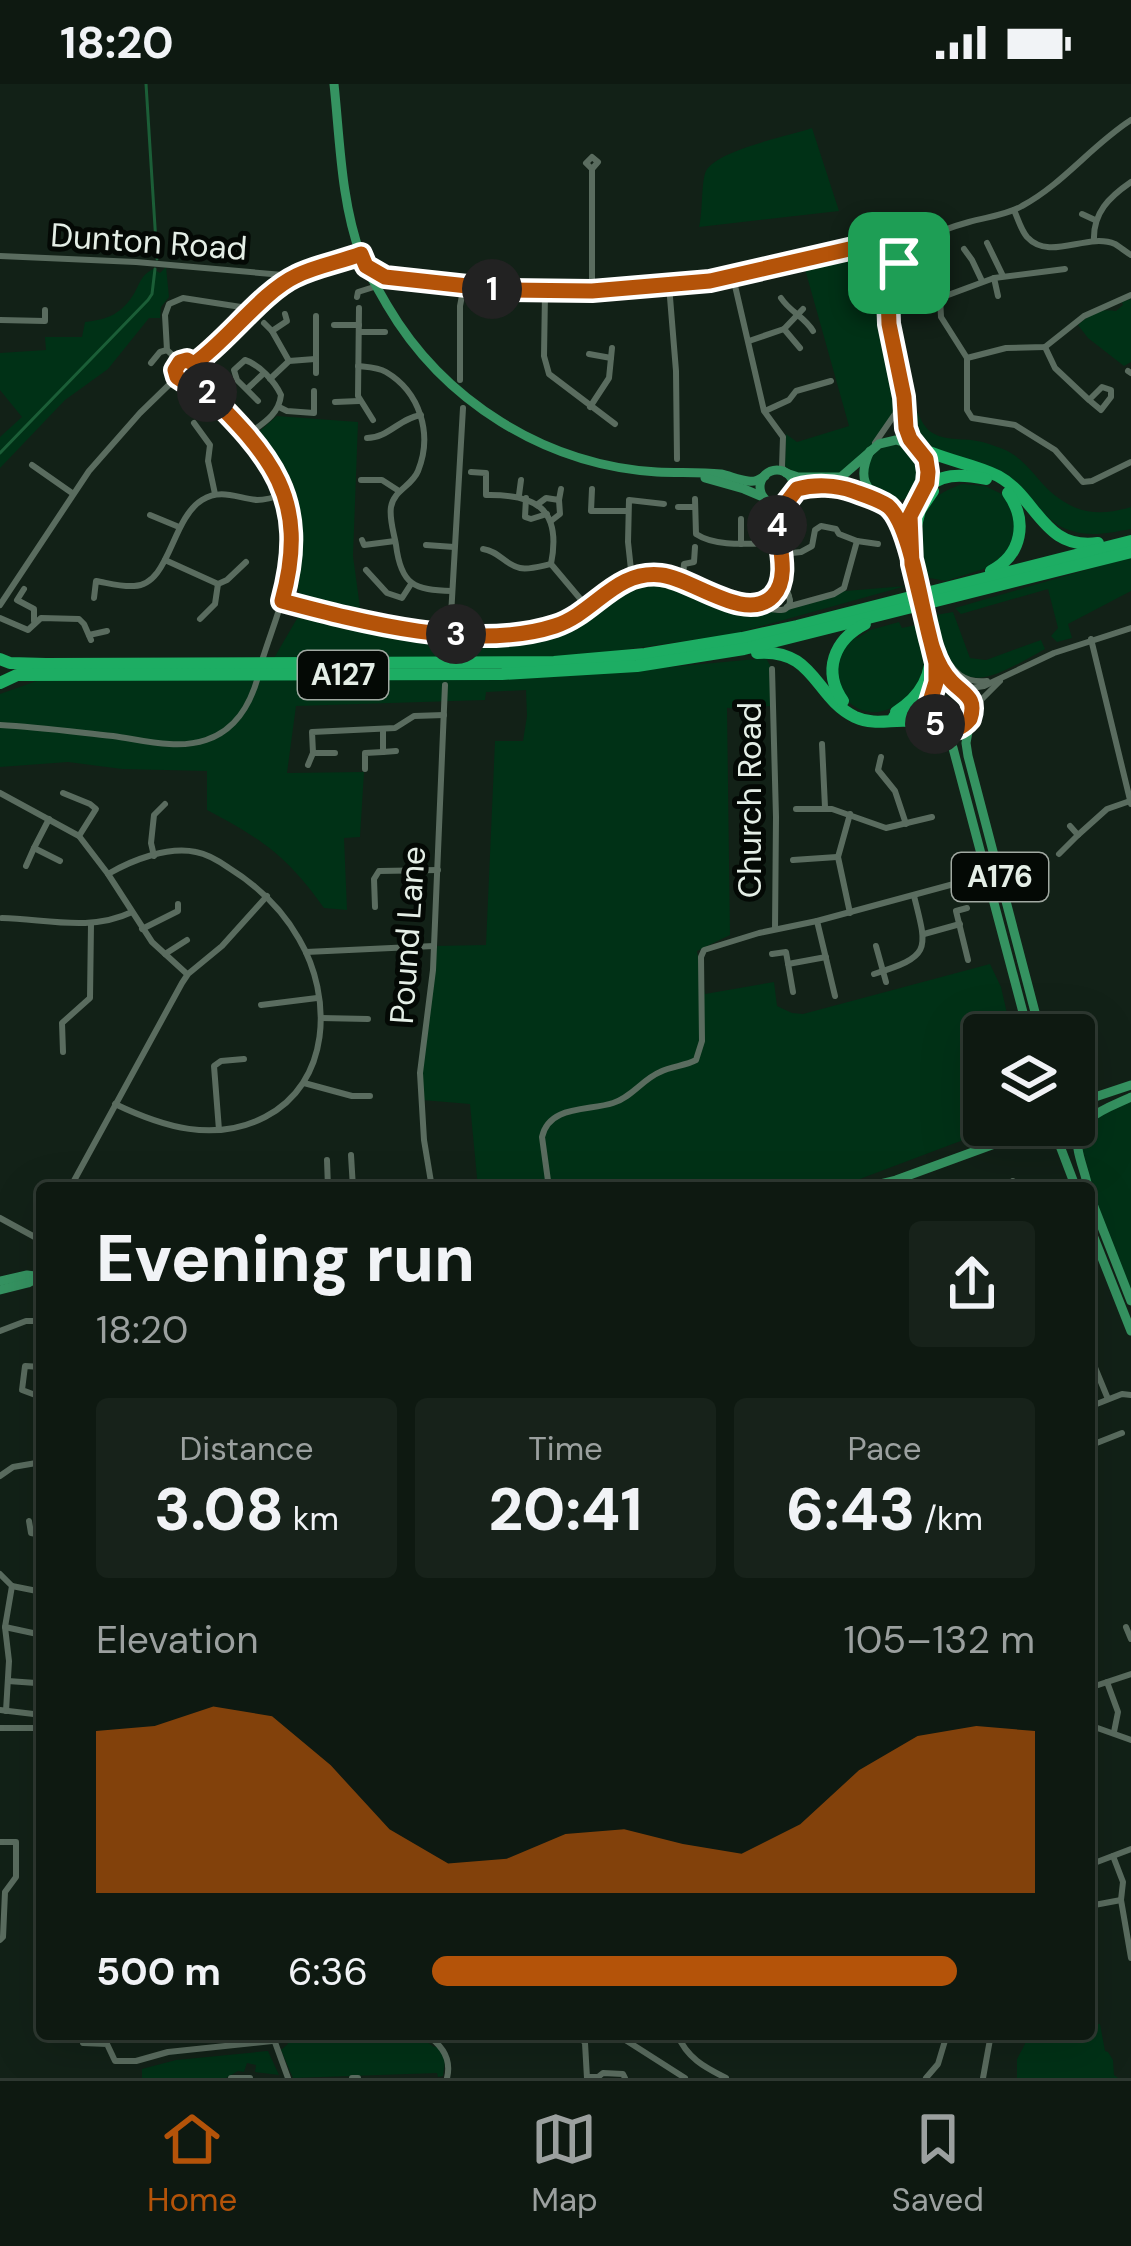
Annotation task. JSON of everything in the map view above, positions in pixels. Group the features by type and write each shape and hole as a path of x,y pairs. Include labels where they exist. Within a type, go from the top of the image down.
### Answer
{"highway":[{"path":"916,446 999,477 1065,540 1089,544 1131,538"},
{"path":"922,493 932,482 951,476 988,479 1007,492"},
{"path":"911,545 922,505 943,484 979,481 1007,492"},
{"name":"A127","path":"937,593 998,568 1012,554 1020,523 1007,492"},
{"name":"A127","path":"637,666 744,649 1131,538"},
{"name":"A127","path":"937,593 1131,552"},
{"name":"A127","path":"0,659 46,664 600,659 742,638 903,604"},
{"name":"A127","path":"871,716 853,710 839,696 832,678 833,659 843,640 860,626 903,604"},
{"path":"871,716 898,711 917,695 930,672 932,646"},
{"name":"A127","path":"0,682 16,675 502,674 781,653 804,665 839,706 860,719 910,721 939,728"},
{"path":"871,716 898,716 931,697"}],"main road":[{"path":"334,84 345,189 366,266 402,331 464,395 527,437 584,459 643,471 752,481 773,471 798,477 841,477 870,451 890,440 906,441 916,446 928,467 927,483 910,516 912,564"},
{"path":"870,451 864,480 868,491 897,517 932,646 937,676 929,714 939,728 957,730 971,717 972,702 946,675 932,646"},
{"path":"786,473 793,481 790,497"},
{"path":"688,474 778,504 806,487 841,488 894,505 922,493"},
{"path":"765,476 761,489 768,501"},
{"path":"931,697 941,688 960,688"},
{"name":"A176","path":"971,717 968,756 1035,1014"},
{"name":"A176","path":"939,728 952,748 1023,1014"},
{"path":"1095,1097 1131,1084"},
{"path":"1095,1110 1131,1097"},
{"path":"1086,1182 1078,1146 1082,1127 1096,1114 1131,1097"},
{"path":"964,1154 981,1146"},
{"path":"888,1182 986,1146"},
{"path":"1058,1146 1074,1182"},
{"path":"1072,1146 1084,1182"},
{"path":"1095,1210 1131,1301"},
{"path":"1095,1241 1131,1331"},
{"path":"0,1286 36,1279"}],"street":[{"path":"916,446 906,428 888,303 889,285 899,263 916,244 936,232 1014,210 1046,190 1131,120"},
{"path":"592,169 592,291"},
{"path":"1094,240 1100,211 1131,182"},
{"path":"1014,210 1028,238 1046,248 1094,240 1115,244 1131,255"},
{"path":"1082,214 1095,220"},
{"path":"987,243 999,277 998,296"},
{"path":"366,266 394,278 545,292 733,277 858,247 879,250 899,263"},
{"path":"964,249 982,281"},
{"path":"194,364 296,276 361,254"},
{"name":"Dunton Road","path":"0,256 296,276"},
{"path":"919,263 914,275 940,298 941,317 967,358 967,410 972,418 1015,425 1055,450 1083,482 1131,462"},
{"path":"940,298 999,277 1065,269"},
{"path":"271,274 277,289"},
{"path":"733,277 764,411 783,437 786,473"},
{"path":"669,284 677,459"},
{"path":"460,380 464,285"},
{"path":"357,297 358,292 377,286"},
{"path":"545,292 544,356 549,374 615,424"},
{"path":"967,358 1006,348 1045,347 1092,312 1131,295"},
{"path":"180,362 167,350 169,304 183,298 238,306 234,317"},
{"path":"782,298 813,331"},
{"path":"359,308 361,404 373,420"},
{"path":"0,320 45,321 45,310"},
{"path":"748,341 784,329 800,312"},
{"path":"272,331 286,321 285,314"},
{"path":"316,316 316,374"},
{"path":"264,323 289,361"},
{"path":"334,325 385,332"},
{"path":"784,329 800,348"},
{"path":"1045,347 1062,377 1090,400"},
{"path":"590,407 609,378 612,348"},
{"path":"156,360 167,350"},
{"path":"589,354 610,358"},
{"path":"247,389 289,361 315,359"},
{"path":"247,435 279,407 280,391 245,360 234,370 237,380 258,401"},
{"path":"180,362 194,364 194,379 177,377 180,362"},
{"path":"358,367 388,373 418,406 424,424 422,457 412,481 399,491 390,511 395,541 400,568 411,584 452,591"},
{"path":"0,604 72,494 108,448 177,377"},
{"path":"0,725 194,743 235,722 249,703 282,601 293,540 285,494 247,435 194,379"},
{"path":"764,411 796,391 831,381"},
{"path":"870,451 895,414 902,390"},
{"path":"279,407 314,412 314,391"},
{"path":"335,402 361,404"},
{"path":"450,633 458,412"},
{"path":"367,438 421,415"},
{"path":"194,424 210,445 208,461 215,494"},
{"path":"32,465 72,494"},
{"path":"471,472 486,472 486,495 523,496 538,504 549,517 554,541 551,564 588,608"},
{"path":"365,479 382,480 399,491"},
{"path":"521,480 525,517 560,514 562,489"},
{"path":"592,489 591,511 628,511"},
{"path":"94,598 96,581 135,586 157,574 188,512 215,494 263,500 285,494"},
{"path":"776,520 790,497"},
{"path":"538,504 546,498 559,500"},
{"path":"632,579 629,500 664,505"},
{"path":"768,501 776,520 789,597 784,609"},
{"path":"678,507 694,503 696,534 701,539 778,543"},
{"path":"150,515 178,527"},
{"path":"741,519 741,544"},
{"path":"792,553 812,546 815,530 821,526 878,544"},
{"path":"491,538 487,549 524,569 551,564"},
{"path":"362,539 364,545 395,541"},
{"path":"282,601 396,628 497,636 565,622 614,585 654,574 683,580 725,599 784,609 844,588 857,541"},
{"path":"426,545 454,547"},
{"path":"683,580 684,564 694,562 695,547"},
{"path":"165,560 218,584 240,564"},
{"path":"366,570 387,593 402,598"},
{"path":"782,574 773,597 774,607 784,609"},
{"path":"200,619 215,604 218,584"},
{"path":"399,613 411,584"},
{"path":"0,618 28,630 34,609 17,600 24,590"},
{"path":"751,606 783,592 805,602"},
{"path":"34,621 79,619 90,638 107,631"},
{"path":"960,688 984,686 1054,652 1131,628"},
{"path":"1059,854 1107,809 1131,803 1091,639"},
{"path":"932,646 962,678 980,682 1007,675"},
{"name":"Church Road","path":"772,669 775,930"},
{"path":"971,717 985,695 1007,675"},
{"name":"Pound Lane","path":"431,1182 420,1072 434,946 446,685"},
{"path":"308,765 314,730 383,729 399,727 414,716 444,715"},
{"path":"383,729 383,752"},
{"path":"822,744 825,808"},
{"path":"365,769 365,753 396,752"},
{"path":"313,753 335,753"},
{"path":"881,758 878,770 895,791 906,824"},
{"path":"0,794 79,836 142,929 188,974"},
{"path":"63,794 95,809 79,836"},
{"path":"154,856 154,814 165,804"},
{"path":"796,809 825,808 886,828 932,817"},
{"path":"850,814 838,857 850,913"},
{"path":"26,866 50,819"},
{"path":"1070,826 1078,836"},
{"path":"34,848 60,861"},
{"path":"108,874 172,851 199,852 236,872 267,896 306,952 321,1018 317,1054 304,1083 287,1102 253,1123 219,1130 168,1127 116,1104"},
{"path":"793,860 838,857"},
{"path":"375,907 374,879 379,871 438,870"},
{"path":"548,1182 542,1137 548,1123 560,1114 614,1103 656,1074 696,1060 702,1041 704,950 987,875"},
{"path":"879,973 920,954 924,934 914,895"},
{"path":"74,1182 188,974 222,946 267,896"},
{"path":"142,929 178,911 178,904"},
{"path":"967,908 956,911 968,959"},
{"path":"2,918 92,924 132,912"},
{"path":"818,921 835,996"},
{"path":"63,1052 65,1017 90,998 92,924"},
{"path":"924,934 960,924"},
{"path":"165,954 187,940"},
{"path":"306,952 434,946"},
{"path":"876,946 879,973 886,982"},
{"path":"772,954 786,952 794,992"},
{"path":"788,964 826,957"},
{"path":"261,1005 319,998"},
{"path":"321,1018 368,1018"},
{"path":"219,1130 214,1066 244,1060"},
{"path":"304,1083 370,1096"},
{"path":"351,1155 353,1182"},
{"path":"327,1160 328,1182"},
{"path":"0,1218 36,1239"},
{"path":"0,1331 36,1322"},
{"path":"36,1367 25,1366 22,1390 36,1395"},
{"path":"1095,1368 1108,1399"},
{"path":"1095,1404 1131,1395"},
{"path":"1095,1444 1122,1433"},
{"path":"0,1476 36,1462"},
{"path":"29,1521 31,1533 36,1534"},
{"path":"0,1574 12,1586 36,1591"},
{"path":"12,1586 3,1608 8,1681 3,1711 36,1714"},
{"path":"4,1627 36,1634"},
{"path":"1126,1627 1131,1640"},
{"path":"1095,1686 1131,1674"},
{"path":"8,1681 36,1684"},
{"path":"1107,1682 1118,1712 1114,1732"},
{"path":"1095,1727 1131,1740"},
{"path":"0,1728 36,1728"},
{"path":"0,1842 16,1842 16,1877 4,1892 0,1940"},
{"path":"1095,1863 1131,1850"},
{"path":"1113,1856 1123,1882 1121,1900 1131,1958"},
{"path":"1095,1905 1121,1900"},
{"path":"83,2043 107,2044 115,2061 136,2061 251,2040"},
{"path":"274,2040 286,2078"},
{"path":"434,2040 448,2061 446,2078"},
{"path":"582,2040 587,2078 603,2073 625,2078"},
{"path":"626,2040 686,2078"},
{"path":"680,2040 696,2062 726,2078"},
{"path":"926,2078 938,2064 945,2040"},
{"path":"983,2078 991,2040"},
{"path":"231,2078 250,2078"}],"green space":[{"path":"812,128 839,211 699,227 704,176 713,163 738,150"},
{"path":"872,251 889,262 884,308 897,370 896,403 878,437 841,474 798,474 785,466 786,434 797,442 849,426 803,262"},
{"path":"166,267 169,297 160,318 149,318 108,369 65,400 0,468 0,437 22,417 0,390 0,353 46,350 45,337 82,337 85,322 120,310 146,273 153,269 160,273"},
{"path":"1131,299 1131,362 1124,366 1078,325 1095,313 1116,311"},
{"path":"902,363 917,410 931,432 1011,453 1052,493 1081,509 1109,512 1131,507 1131,529 1091,534 1066,529 1011,479 928,444 911,422"},
{"path":"277,416 358,422 353,556 361,615 301,598 296,504 255,435"},
{"path":"895,445 915,453 923,473 915,493 895,501 875,493 867,473 875,453"},
{"path":"962,484 985,486 1004,495 1016,510 1017,538 999,564 946,581 918,576 917,531 925,508"},
{"path":"1131,557 1131,591 1068,624 1072,638 1057,642 1051,636 1058,628 1048,589 961,614 955,608"},
{"path":"649,579 674,582 740,609 779,613 845,591 906,586 733,634 581,656 274,658 302,610 354,627 462,641 550,638 619,587"},
{"path":"953,612 970,658 986,660 1041,640 1045,649 1003,671 973,678 951,661 930,616"},
{"path":"899,622 902,628 920,624 925,657 922,674 897,705 873,712 861,710 843,695 834,668 850,637"},
{"path":"766,658 772,669 772,706 727,708 730,935 697,951 705,994 774,982 777,1006 803,1014 990,964 1007,1014 963,1014 963,1140 852,1182 477,1182 470,1104 422,1100 420,1073 434,946 486,945 495,741 523,741 526,690 486,692 485,700 296,706 287,773 364,772 360,837 344,838 347,910 324,908 272,850 207,810 207,771 68,762 0,767 0,694 45,678 607,673"},
{"path":"1131,1102 1131,1291 1101,1217 1082,1146 1095,1146 1095,1119"},
{"path":"1095,1945 1098,2007 1095,2007"},
{"path":"1095,2024 1100,2024 1105,2051 1118,2078 1017,2078 1017,2059 1025,2040 1095,2040"},
{"path":"286,2040 424,2040 438,2046 445,2061 443,2076 293,2078 281,2050 288,2044"},
{"path":"268,2051 279,2075 255,2072 256,2065 247,2063 244,2072 226,2078 142,2078 142,2069 176,2060"}],"waterway":[{"path":"146,84 157,259"},
{"path":"0,453 148,300 155,269"}],"route":[{"path":"899,263 879,250 858,247 710,281 540,292 385,277 366,266 361,254 296,276 212,352 194,364 180,362 175,370 183,381 194,379 229,414 280,482 293,540 282,601 396,628 486,636 553,627 588,608 614,585 654,574 751,606 772,598 778,589 782,574 777,515 797,489 841,488 880,501 900,522 912,564 934,653 946,675 972,702 970,719 957,730 935,724 928,708 936,663 912,564 910,516 928,472 926,459 906,428 889,324 888,293 899,263"}]}
